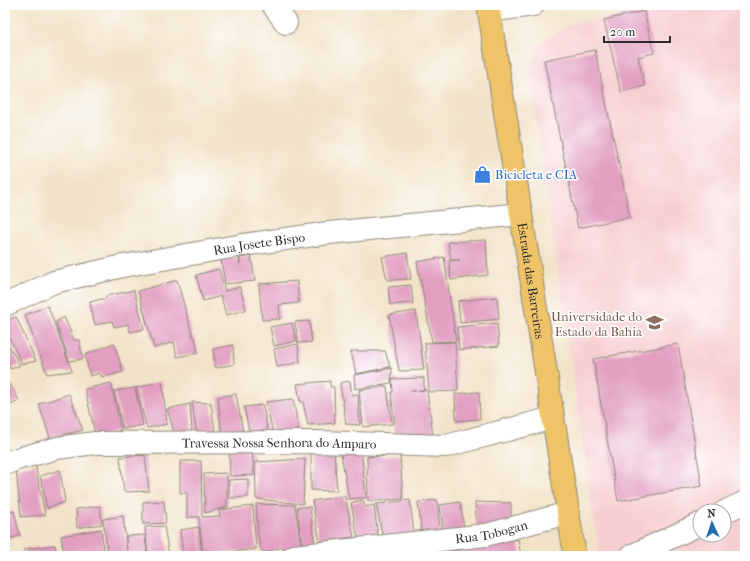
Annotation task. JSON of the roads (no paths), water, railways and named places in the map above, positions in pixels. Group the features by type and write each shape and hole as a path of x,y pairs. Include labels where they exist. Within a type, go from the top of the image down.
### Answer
{"main road":[{"name":"Estrada das Barreiras","path":"488,8 574,556"}],"street":[{"path":"273,5 286,23"},
{"path":"488,8 533,5"},
{"name":"Rua Josete Bispo","path":"5,305 54,282 123,266 242,245 329,233 521,214"},
{"name":"Travessa Nossa Senhora do Amparo","path":"5,464 17,459 57,448 95,443 320,442 446,446 553,418"},
{"path":"732,508 745,502"},
{"name":"Rua Tobogan","path":"294,556 486,536 568,512"},
{"path":"631,556 692,528"}],"place":[{"name":"Bicicleta e CIA","path":"482,174"},
{"name":"Universidade do Estado da Bahia","path":"655,323"}]}
